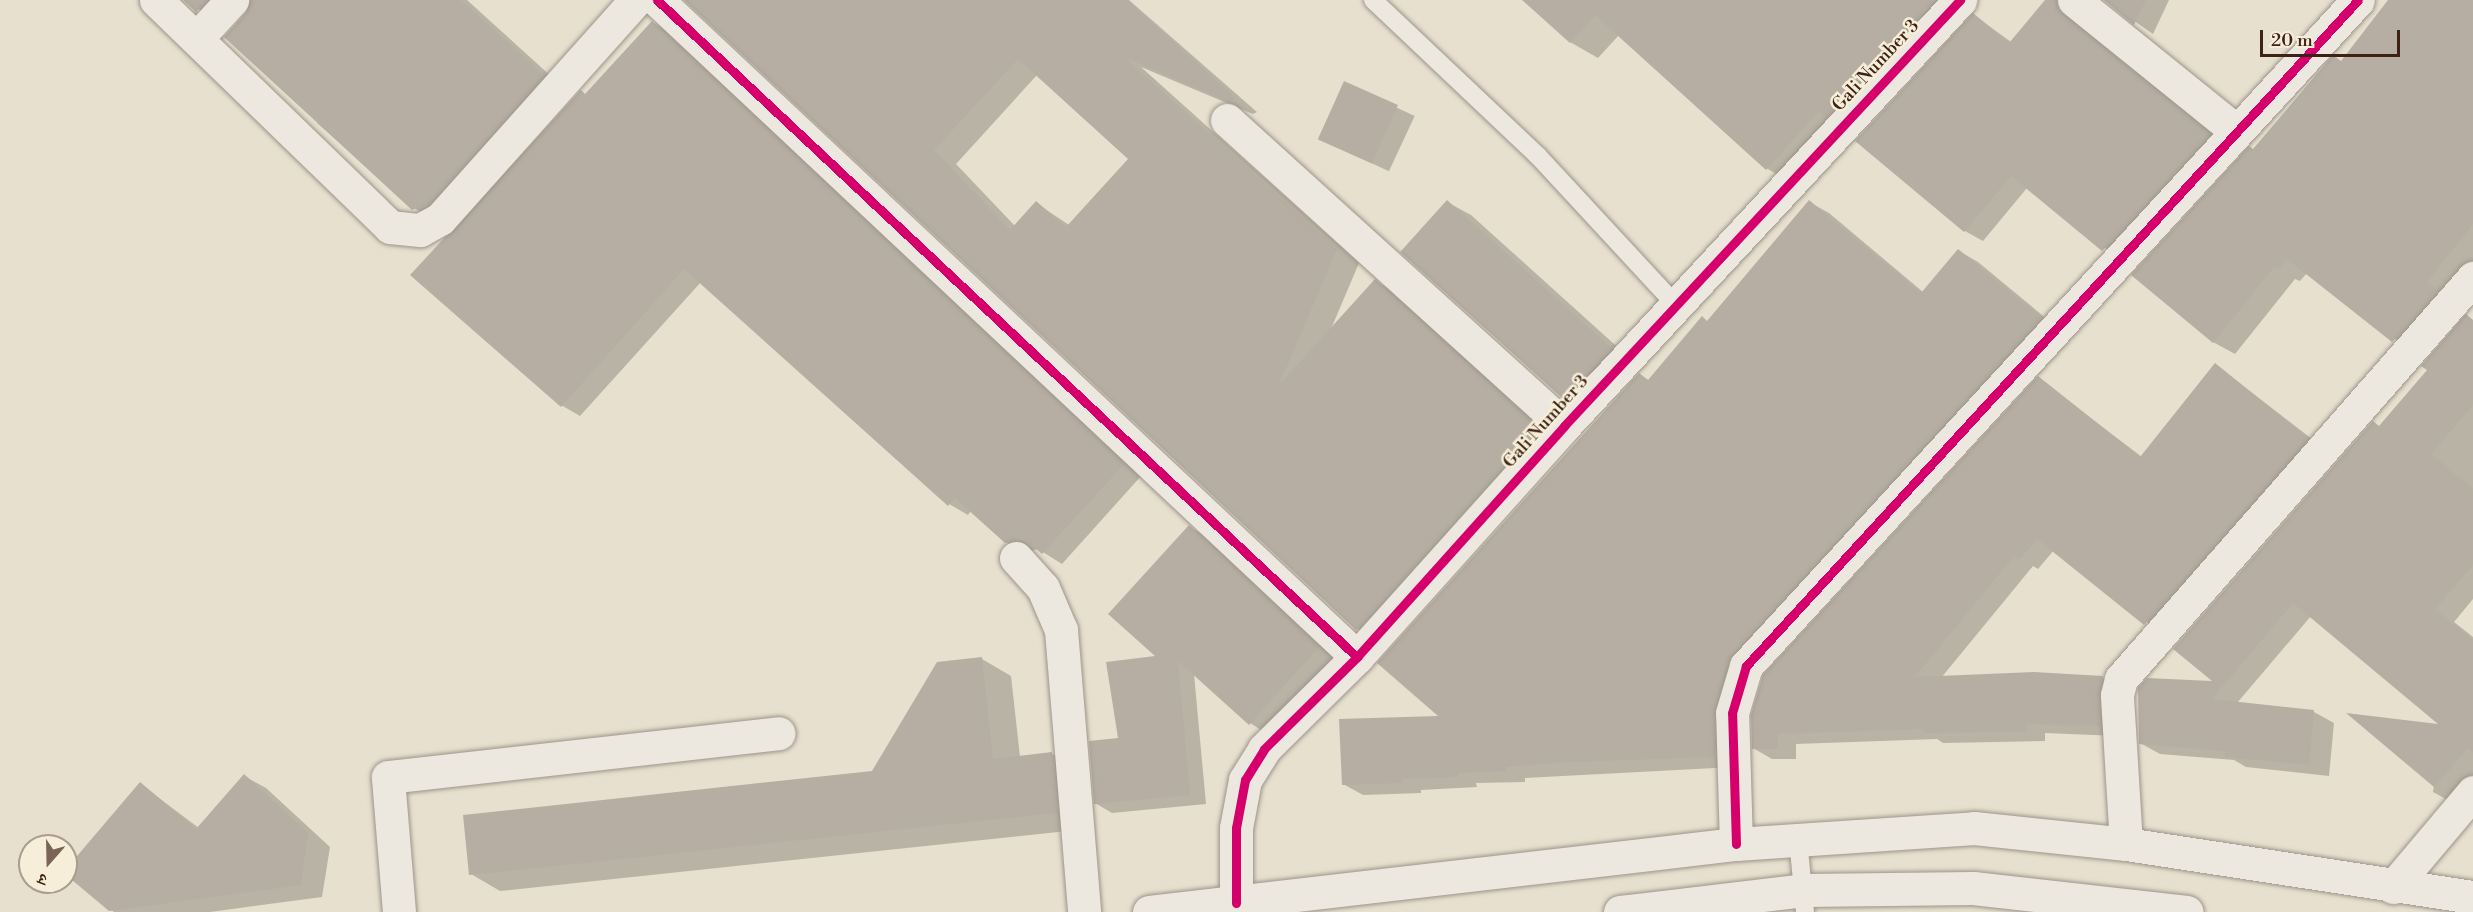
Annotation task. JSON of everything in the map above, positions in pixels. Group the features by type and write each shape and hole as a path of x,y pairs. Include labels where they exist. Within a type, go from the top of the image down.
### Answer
{"street":[{"path":"156,0 390,226 420,230 440,219 636,0"},
{"path":"197,38 232,0"},
{"path":"657,0 1357,657"},
{"name":"Gali Number 3","path":"1236,903 1236,828 1245,780 1264,749 1357,657 1564,426 1960,0"},
{"path":"2074,0 2235,130"},
{"path":"1736,844 1732,713 1746,666 2235,130 2358,0"},
{"path":"1227,120 1564,426"},
{"path":"2126,844 2116,695 2121,679 2473,278"},
{"path":"1016,558 1043,588 1061,630 1084,912"},
{"path":"399,912 388,777 779,733"},
{"path":"2393,887 2473,792"},
{"path":"1149,912 1736,844 1974,828 2126,844 2393,887 2473,897"},
{"path":"1620,912 1972,888 2187,912"}],"lane":[{"path":"1373,0 1530,148 1676,305"},
{"path":"1798,839 1804,901"}],"building":[{"path":"183,0 207,0 196,12"},
{"path":"250,0 461,0 544,75 428,204 412,210 224,37 246,13"},
{"path":"684,0 1127,0 1236,98 1229,102 1124,57 1337,249 1279,385 1375,279 1538,427 1356,630","holes":["1018,59 1128,159 1066,227 1036,201 1010,230 934,150"]},
{"path":"1522,0 1934,0 1826,117 1819,111 1766,170 1595,15 1570,43"},
{"path":"2045,0 2056,0 2062,15 2210,134 2102,251 2011,176 1964,232 1855,141 1973,13 2009,43"},
{"path":"2104,0 2146,0 2134,25"},
{"path":"2388,0 2473,0 2473,224 2427,282 2437,290 2392,342 2287,259 2278,270 2274,267 2213,343 2131,275 2249,146 2253,149 2333,55 2341,61"},
{"path":"652,21 1124,464 1042,554 1023,537 1005,543 955,498 948,506 684,269 561,407 410,275 581,90 585,94"},
{"path":"1344,81 1398,105 1372,163 1318,139"},
{"path":"1447,200 1611,348 1564,400 1400,252"},
{"path":"1809,200 1921,293 1958,249 2041,317 1732,653 1714,708 1715,757 1568,762 1506,767 1506,771 1458,773 1458,777 1402,779 1402,783 1342,785 1339,719 1438,716 1377,663 1639,373 1648,380 1702,316 1707,321"},
{"path":"2466,314 2473,320 2473,405 2431,454 2473,489 2473,565 2435,609 2473,640 2473,753 2468,748 2434,787 2346,713 2438,724 2293,603 2212,699 2314,710 2309,765 2225,757 2225,751 2139,744 2138,688 2147,678 2212,681 2173,649 2373,421 2379,426 2427,370 2421,366"},
{"path":"2215,363 2308,438 2144,625 2037,539 2019,560 2014,556 1915,677 2034,672 2103,676 2098,696 2100,726 2027,724 2027,732 1924,733 1923,729 1778,734 1778,749 1752,749 1751,715 1763,675 2038,376 2140,457"},
{"path":"1189,525 1319,647 1249,725 1178,661 1190,795 1094,804 1089,741 1118,738 1106,662 1155,656 1108,614"},
{"path":"982,657 993,759 1052,752 1057,813 469,875 463,815 872,771 937,662"},
{"path":"244,774 308,833 301,885 109,911 78,885 78,855 140,782 196,829"}],"cycle path":[{"path":"657,0 1357,657"},
{"path":"1236,903 1236,828 1245,780 1264,749 1357,657 1564,426 1960,0"},
{"path":"1736,844 1732,713 1746,666 2358,0"}]}
